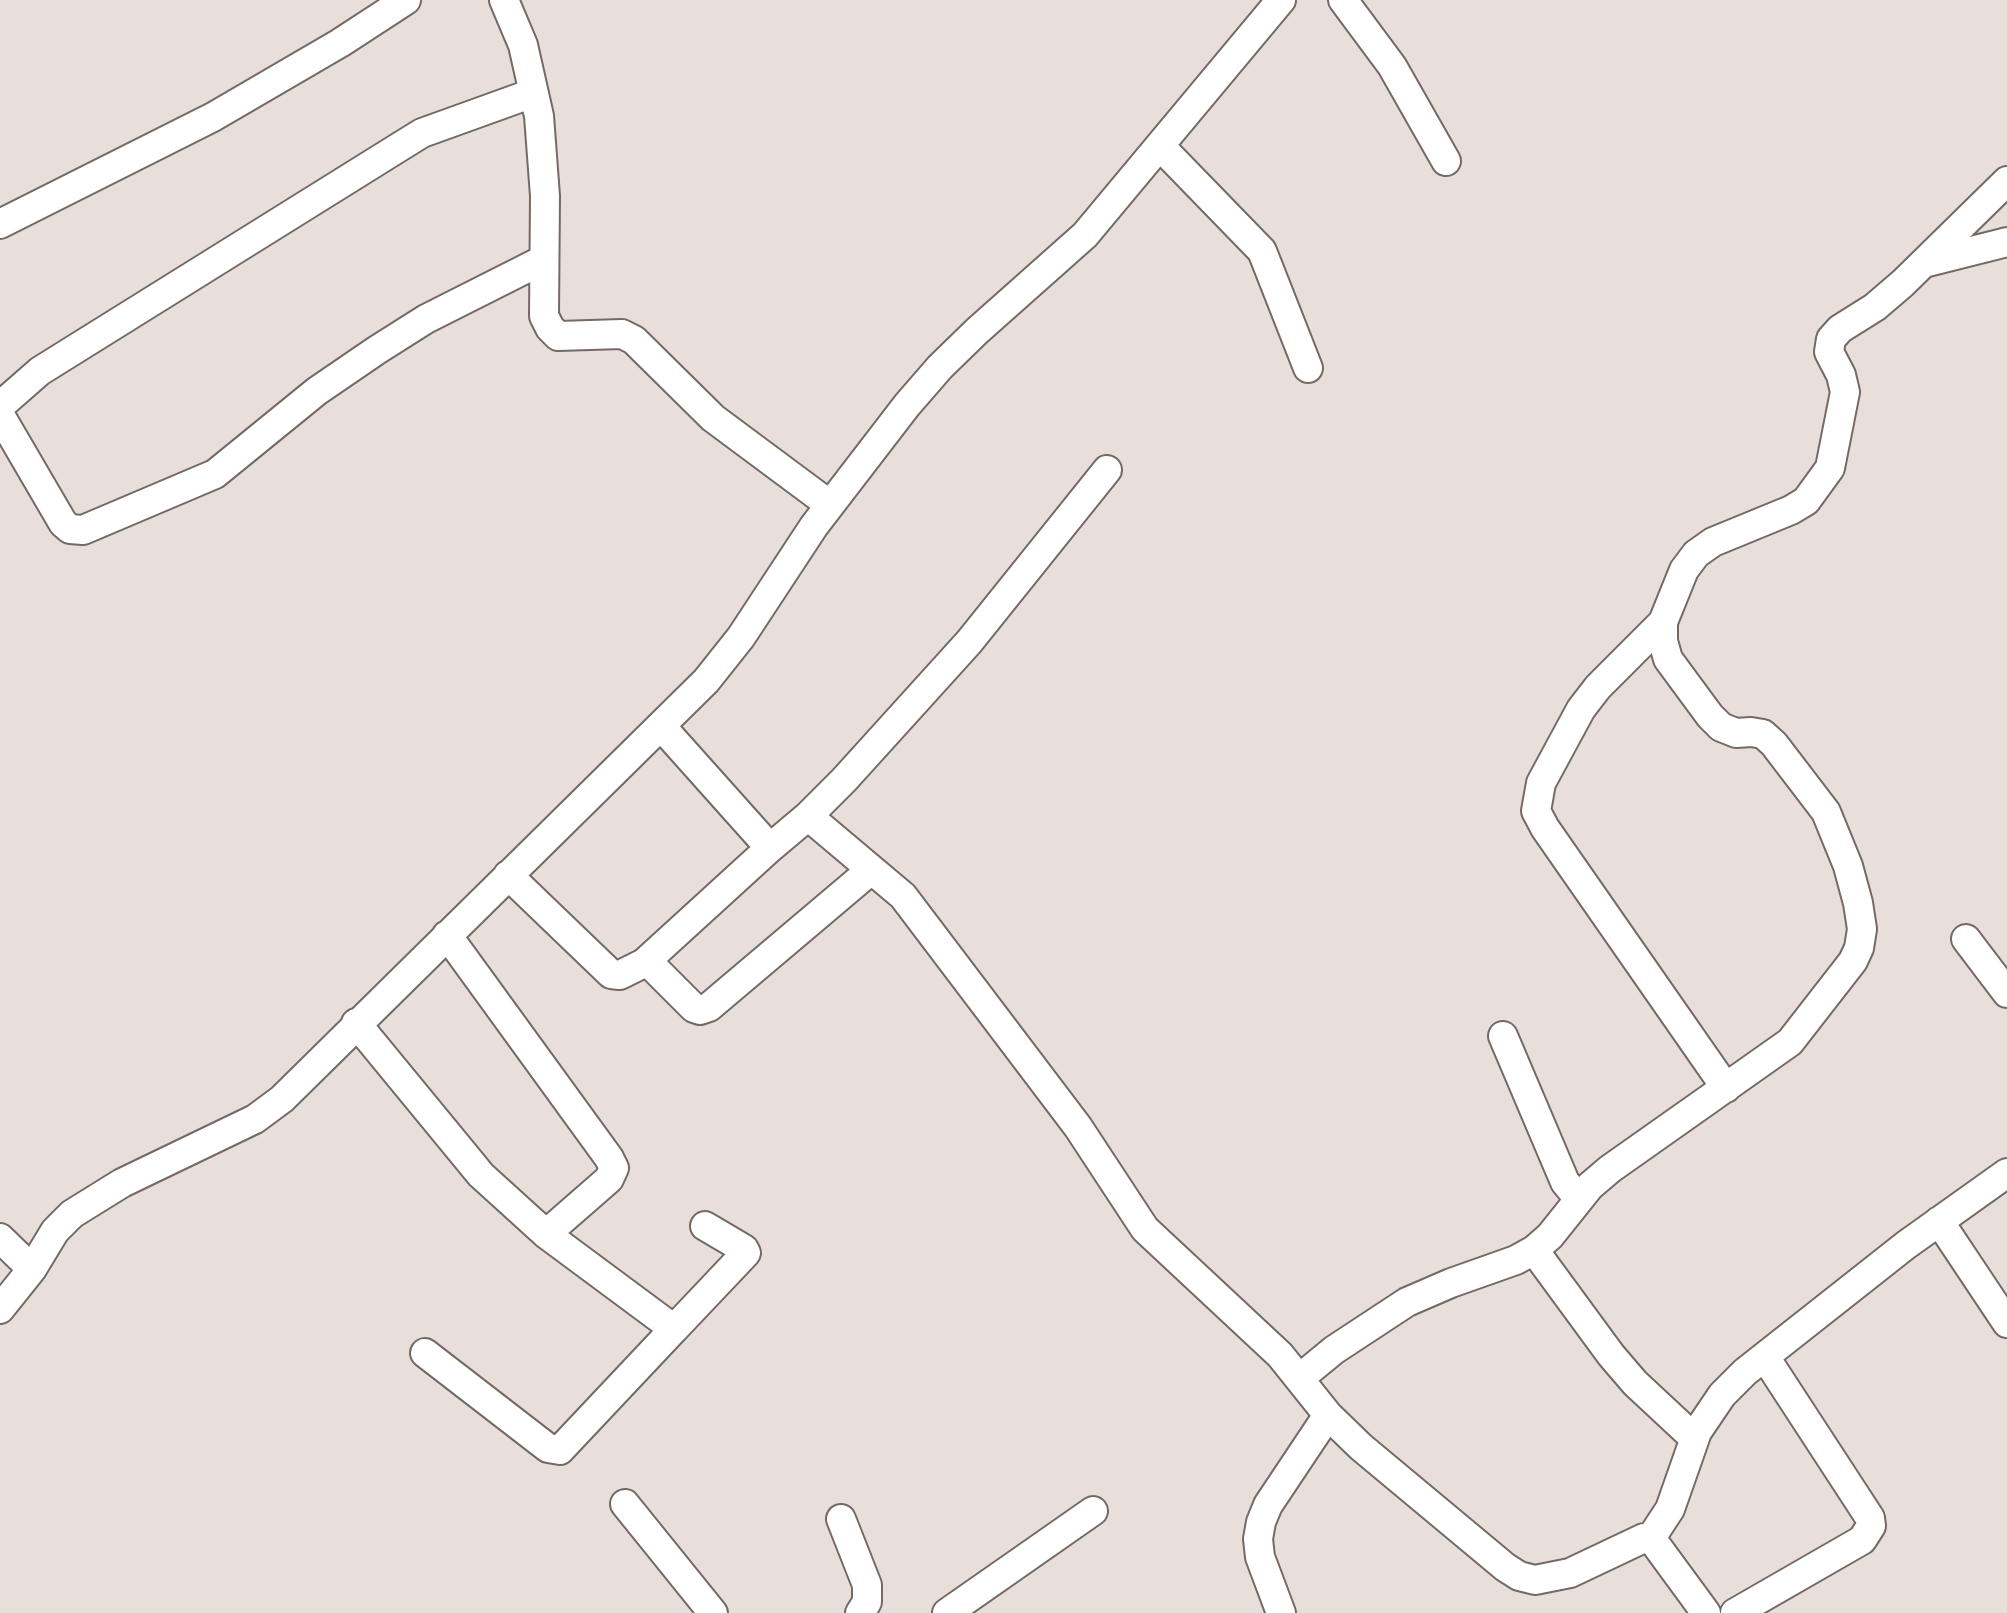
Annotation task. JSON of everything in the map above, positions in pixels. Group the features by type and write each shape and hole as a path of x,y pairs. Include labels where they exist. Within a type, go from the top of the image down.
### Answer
{"street":[{"path":"0,224 213,117 340,43 406,0"},
{"path":"504,0 523,45 539,116 545,196 544,316 550,328 558,336 622,334 634,340 713,418 830,505"},
{"path":"1343,0 1392,66 1446,161"},
{"path":"0,1309 32,1269 55,1231 72,1214 122,1183 255,1119 282,1099 706,681 741,637 830,505 940,367 1085,235 1279,1"},
{"path":"0,406 40,371 411,140 533,93"},
{"path":"1160,146 1262,251 1308,368"},
{"path":"1300,1378 1334,1350 1407,1302 1516,1260 1534,1250 1610,1169 1790,1042 1853,961 1862,929 1858,903 1848,866 1826,812 1763,734 1736,733 1721,727 1710,716 1668,659 1663,641 1663,622 1679,580 1696,554 1713,542 1806,501 1830,468 1845,392 1841,375 1829,352 1831,339 1840,329 1875,307 2007,181"},
{"path":"1923,263 2007,242"},
{"path":"0,415 63,523 70,529 83,530 215,474 317,391 377,350 426,319 543,260"},
{"path":"508,875 611,974 620,975 644,963 844,780 969,642 1107,470"},
{"path":"1663,622 1598,687 1581,709 1541,783 1536,811 1726,1088"},
{"path":"661,726 770,848"},
{"path":"808,816 903,896 926,923 965,980 1078,1127 1145,1229 1256,1331 1300,1378 1328,1415 1361,1447 1519,1576 1535,1580 1570,1573 1644,1538 1651,1538"},
{"path":"644,963 656,968 694,1008 704,1010 871,870"},
{"path":"447,935 612,1163 613,1174 609,1179 546,1234"},
{"path":"1966,939 2007,993"},
{"path":"356,1023 481,1175 546,1234 674,1329"},
{"path":"1503,1036 1565,1182 1579,1199"},
{"path":"1651,1538 1670,1509 1694,1438 1722,1395 1765,1357 1939,1221 2007,1173"},
{"path":"1939,1221 2007,1323"},
{"path":"425,1353 548,1448 560,1450 746,1253 705,1226"},
{"path":"0,1238 32,1269"},
{"path":"1534,1250 1635,1383 1694,1438"},
{"path":"1735,1613 1862,1540 1871,1526 1870,1518 1765,1357"},
{"path":"1281,1613 1260,1557 1258,1539 1261,1522 1268,1505 1328,1415"},
{"path":"625,1504 713,1613"},
{"path":"947,1613 1093,1511"},
{"path":"841,1519 867,1585 867,1602 860,1613"},
{"path":"1651,1538 1706,1613"}]}
